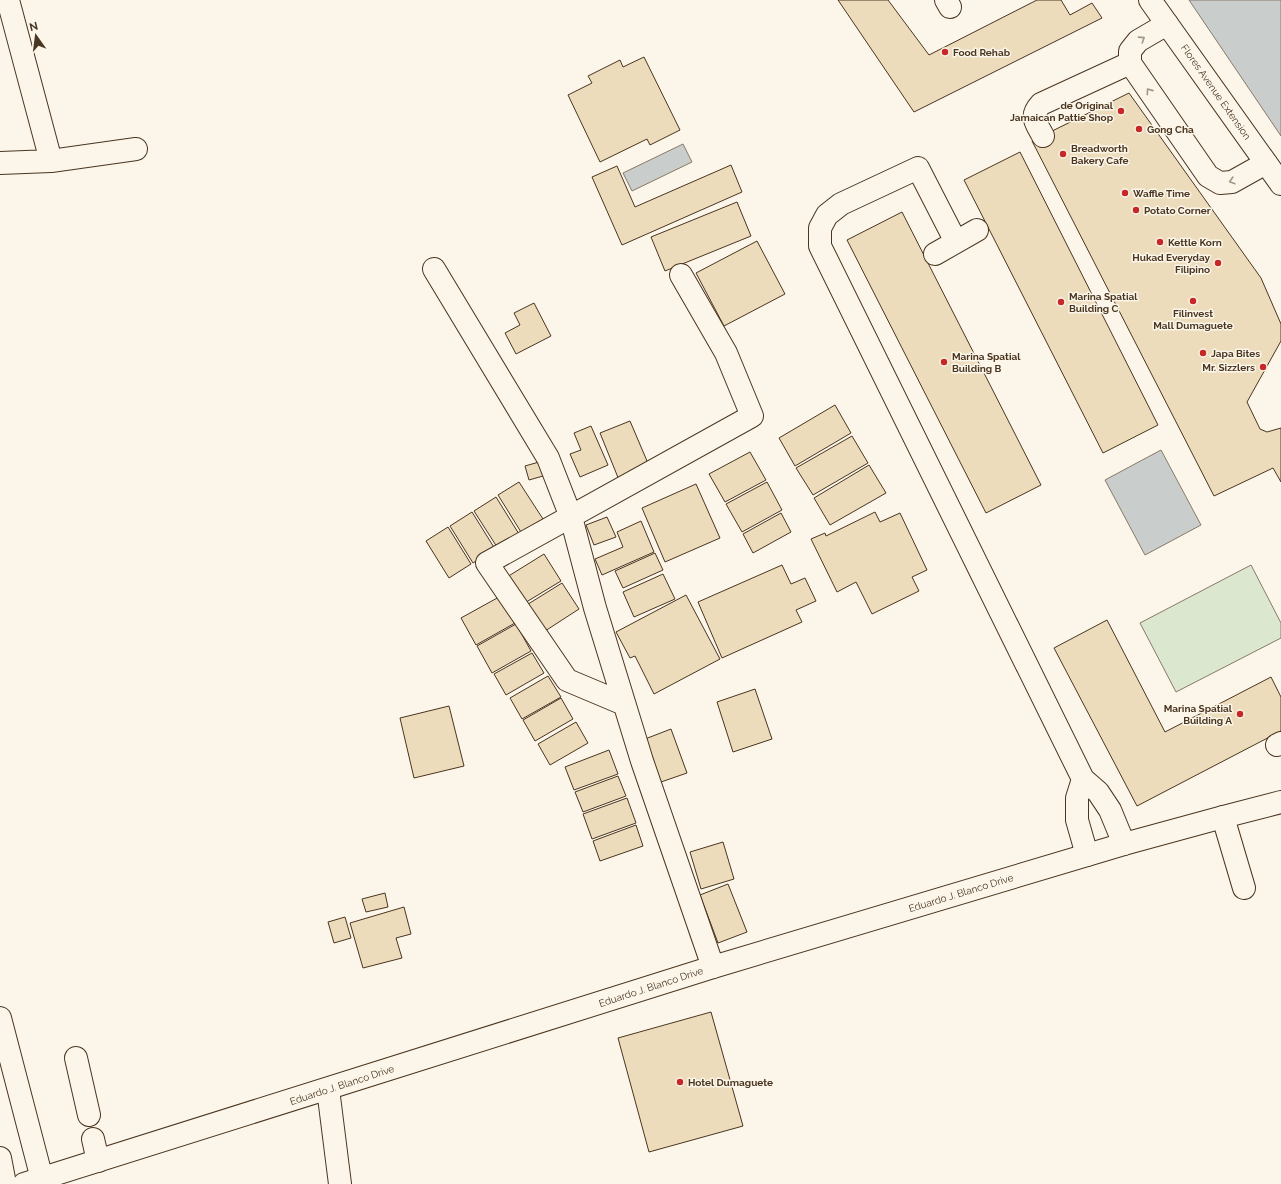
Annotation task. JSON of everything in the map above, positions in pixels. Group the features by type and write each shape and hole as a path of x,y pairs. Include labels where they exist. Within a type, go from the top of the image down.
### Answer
{"street":[{"path":"8,0 51,160"},
{"name":"Flores Avenue Extension","path":"1150,0 1281,184"},
{"path":"1168,24 1138,41 1130,51 1130,63 1208,176 1220,183 1232,182 1266,163"},
{"path":"1043,136 1035,119 1035,111 1041,104 1130,63"},
{"path":"0,163 51,160 136,149"},
{"path":"956,242 918,168 841,204 827,215 820,228 820,246 1083,779 1098,792 1110,810 1124,844"},
{"path":"935,254 977,230"},
{"path":"434,270 548,458 571,517 595,608 642,761 714,967"},
{"path":"624,704 567,680 487,564 752,416 726,353 681,275"},
{"path":"1083,779 1077,798 1077,820 1087,855"},
{"name":"Eduardo J. Blanco Drive","path":"33,1181 714,967 1124,844 1223,816 1281,802"},
{"path":"1223,816 1244,888"},
{"path":"0,1018 33,1181"},
{"path":"76,1058 89,1115"},
{"path":"328,1089 340,1184"},
{"path":"94,1139 98,1161"},
{"path":"0,1158 5,1184"}],"green space":[{"path":"1251,565 1281,623 1281,638 1176,692 1140,623"}],"shaded area":[{"path":"1189,0 1281,0 1281,136"},
{"path":"683,144 692,162 632,191 623,173"},
{"path":"1161,450 1201,525 1145,555 1105,480"}],"building":[{"path":"838,0 888,0 929,55 1037,0 1061,0 1070,15 1092,3 1102,18 914,112"},
{"path":"644,57 680,130 650,145 647,139 600,162 568,95 592,83 588,76 620,60 623,67"},
{"name":"Filinvest Mall Dumaguete","path":"1129,93 1261,278 1281,324 1281,341 1247,402 1260,429 1267,432 1281,428 1281,482 1273,468 1214,496 1032,141"},
{"name":"Marina Spatial Building C","path":"1020,152 1158,425 1103,453 964,180"},
{"path":"731,165 742,192 622,245 592,177 617,166 635,207"},
{"path":"737,202 751,236 665,271 651,237"},
{"name":"Marina Spatial Building B","path":"902,212 1041,485 986,513 847,240"},
{"path":"757,241 785,294 724,326 696,273"},
{"path":"534,303 551,336 516,354 505,333 520,325 514,313"},
{"path":"835,405 851,433 795,466 779,438"},
{"path":"630,421 650,468 619,480 600,433"},
{"path":"591,426 608,465 580,477 570,454 581,450 574,433"},
{"path":"852,436 868,463 813,495 796,468"},
{"path":"750,452 766,480 725,502 709,474"},
{"path":"539,462 543,476 529,480 525,466"},
{"path":"869,465 886,493 830,525 814,498"},
{"path":"519,482 543,519 521,532 498,495"},
{"path":"767,482 782,510 742,532 726,504"},
{"path":"696,484 720,538 665,562 642,508"},
{"path":"496,497 519,534 497,547 474,511"},
{"path":"472,512 495,549 473,563 450,526"},
{"path":"875,512 880,522 900,513 927,570 912,577 919,591 872,614 856,582 837,592 811,539 825,533 826,536"},
{"path":"781,513 791,532 753,553 743,534"},
{"path":"607,517 616,537 594,545 586,525"},
{"path":"641,521 654,552 602,575 595,559 623,547 617,532"},
{"path":"448,527 471,564 449,578 426,541"},
{"path":"655,553 663,570 623,588 615,571"},
{"path":"544,554 561,581 523,604 507,577"},
{"path":"782,565 791,584 805,578 816,601 796,610 802,622 722,658 698,602"},
{"path":"663,574 675,599 634,617 623,592"},
{"path":"562,583 579,609 542,633 525,606"},
{"path":"686,595 720,659 654,694 635,656 630,658 616,632"},
{"path":"499,597 515,623 476,645 461,618"},
{"name":"Marina Spatial Building A","path":"1107,620 1165,732 1271,677 1281,697 1281,731 1137,806 1054,648"},
{"path":"516,624 531,651 492,673 477,646"},
{"path":"532,653 544,673 506,695 494,674"},
{"path":"548,676 561,697 522,719 510,698"},
{"path":"755,689 772,739 733,752 717,702"},
{"path":"561,698 573,719 535,741 523,720"},
{"path":"449,706 464,766 414,778 400,718"},
{"path":"576,722 588,743 550,765 538,744"},
{"path":"671,729 687,773 661,782 645,739"},
{"path":"609,750 618,774 574,790 565,767"},
{"path":"618,776 626,796 583,812 575,792"},
{"path":"627,798 636,823 592,839 583,814"},
{"path":"636,825 643,846 600,861 593,841"},
{"path":"723,842 734,879 701,889 690,852"},
{"path":"728,884 747,932 718,943 700,895"},
{"path":"385,893 388,907 366,912 362,899"},
{"path":"404,907 411,934 396,938 402,958 363,968 350,923"},
{"path":"345,917 351,938 334,943 328,922"},
{"name":"Hotel Dumaguete","path":"711,1012 743,1126 649,1152 618,1038"}],"place":[{"name":"Food Rehab","path":"945,52"},
{"name":"de Original Jamaican Pattie Shop","path":"1121,111"},
{"name":"Gong Cha","path":"1139,129"},
{"name":"Breadworth Bakery Cafe","path":"1063,154"},
{"name":"Waffle Time","path":"1125,193"},
{"name":"Potato Corner","path":"1136,210"},
{"name":"Kettle Korn","path":"1160,242"},
{"name":"Hukad Everyday Filipino","path":"1218,263"},
{"name":"Filinvest Mall Dumaguete","path":"1193,301"},
{"name":"Marina Spatial Building C","path":"1061,302"},
{"name":"Japa Bites","path":"1203,353"},
{"name":"Marina Spatial Building B","path":"944,362"},
{"name":"Mr. Sizzlers","path":"1263,367"},
{"name":"Marina Spatial Building A","path":"1240,714"},
{"name":"Hotel Dumaguete","path":"680,1082"}]}
